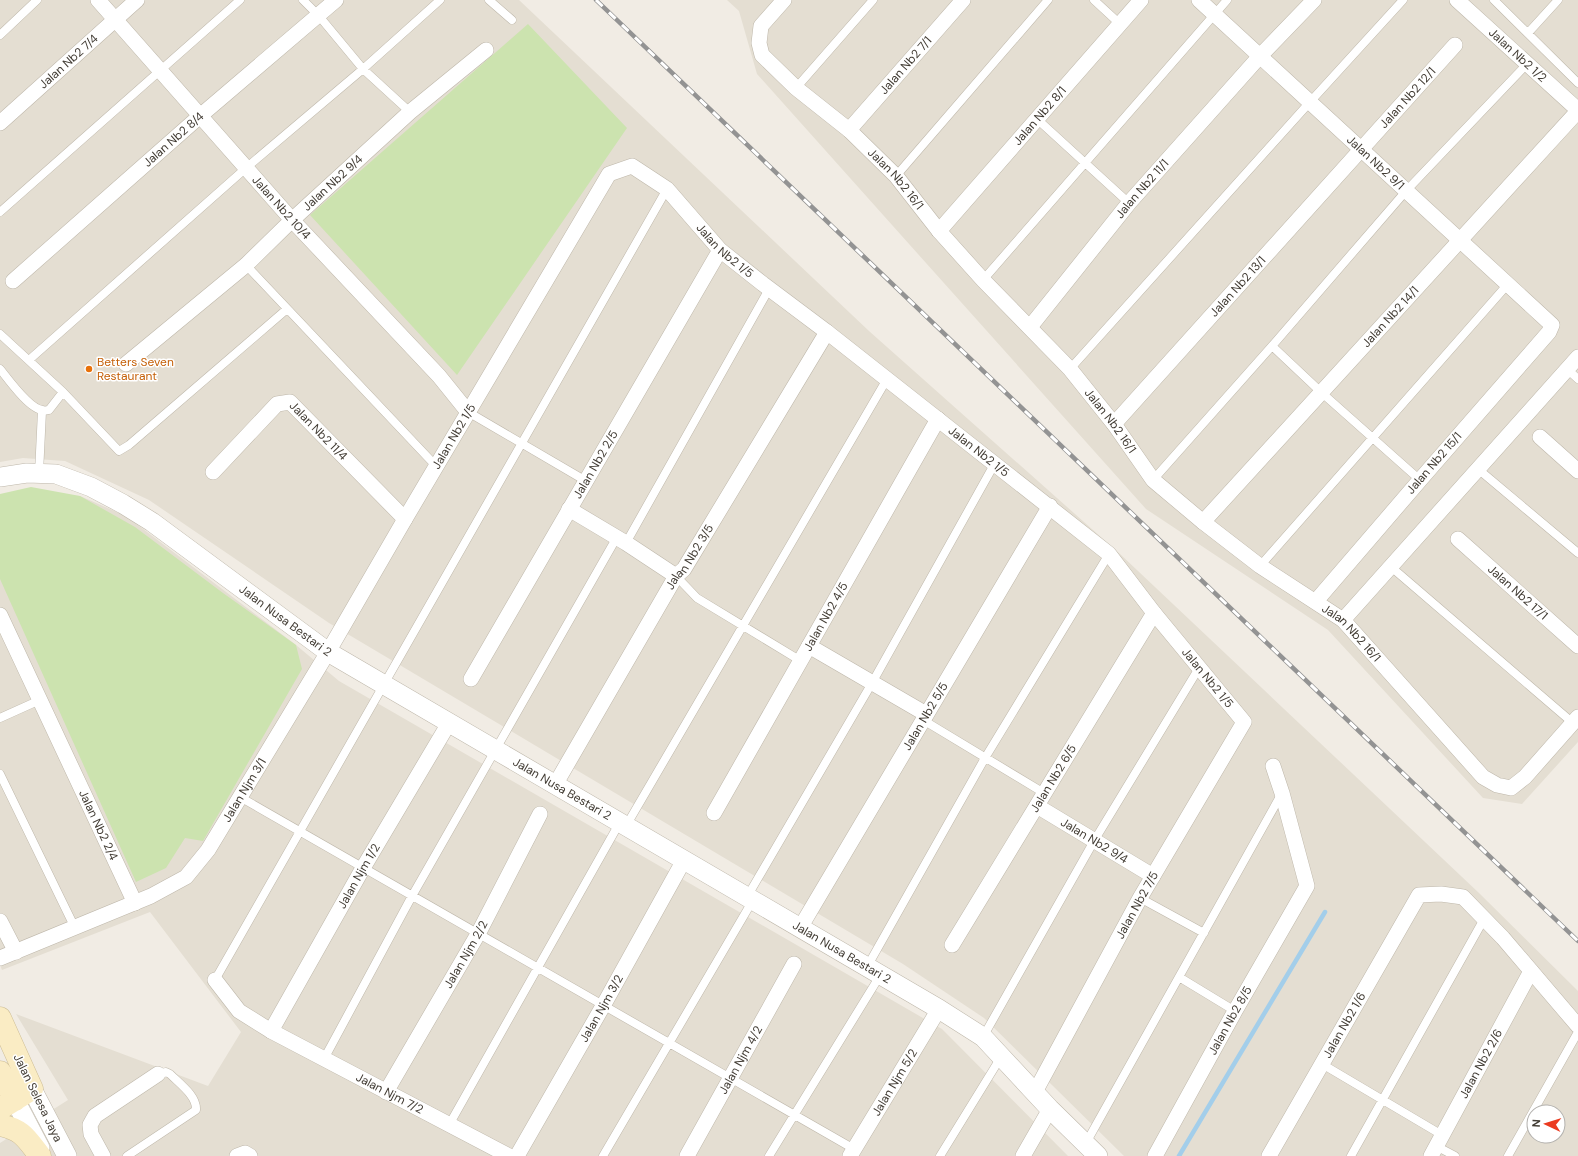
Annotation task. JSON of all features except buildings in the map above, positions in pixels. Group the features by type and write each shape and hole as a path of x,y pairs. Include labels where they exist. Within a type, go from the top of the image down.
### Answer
{"main road":[{"name":"Jalan Selesa Jaya","path":"0,1018 11,1087"},
{"path":"0,1125 16,1130 26,1137 40,1156"}],"street":[{"name":"Jalan Nb2 10/4","path":"98,0 292,220 439,376 468,412"},
{"name":"Jalan Nb2 7/4","path":"0,123 137,0"},
{"name":"Jalan Nb2 8/4","path":"13,281 200,116 336,0"},
{"name":"Jalan Nb2 16/1","path":"784,0 761,26 759,44 762,55 796,88 848,130 896,176 939,231 982,280 1030,326 1070,369 1114,424 1153,480 1202,522 1260,566 1343,620 1483,777 1497,785 1511,788 1525,777 1575,720"},
{"name":"Jalan Nb2 7/1","path":"848,130 963,0"},
{"name":"Jalan Nb2 8/1","path":"939,231 1141,0"},
{"name":"Jalan Nb2 9/1","path":"1199,0 1552,325"},
{"name":"Jalan Nb2 11/1","path":"1030,326 1129,203 1260,56 1314,0"},
{"name":"Jalan Nb2 1/2","path":"1457,0 1578,110"},
{"name":"Jalan Nb2 12/1","path":"1362,150 1455,46"},
{"name":"Jalan Nb2 9/4","path":"126,364 246,265 292,220 410,112 486,50"},
{"name":"Jalan Nb2 14/1","path":"1202,522 1461,241 1578,110"},
{"name":"Jalan Nb2 13/1","path":"1114,424 1362,150"},
{"name":"Jalan Nb2 1/5","path":"328,652 609,174 632,166 667,189 720,250 1110,554 1154,613 1244,722"},
{"name":"Jalan Nb2 2/5","path":"470,679 720,250"},
{"name":"Jalan Nb2 15/1","path":"1316,602 1549,332 1552,325"},
{"name":"Jalan Nb2 3/5","path":"555,784 676,576 684,569 827,332"},
{"path":"1343,620 1478,469 1573,374 1578,357"},
{"name":"Jalan Nb2 11/4","path":"212,472 277,404 290,402 405,519"},
{"name":"Jalan Nb2 4/5","path":"714,813 938,420"},
{"path":"1540,437 1578,471"},
{"name":"Jalan Nusa Bestari 2","path":"0,477 27,473 56,474 91,487 123,504 152,522 328,652 939,1008 983,1037 1050,1109 1092,1149"},
{"name":"Jalan Nb2 5/5","path":"800,928 1050,506"},
{"path":"569,509 622,540 676,576"},
{"name":"Jalan Nb2 17/1","path":"1458,539 1578,646"},
{"name":"Jalan Nb2 6/5","path":"952,945 1154,613"},
{"name":"Jalan Nb2 2/4","path":"0,615 136,903"},
{"path":"809,646 872,683 924,717"},
{"name":"Jalan Njm 3/1","path":"136,903 186,877 208,850 328,652"},
{"name":"Jalan Nb2 7/5","path":"1035,1092 1152,876 1244,722"},
{"name":"Jalan Njm 1/2","path":"271,1032 363,868 449,723"},
{"path":"1273,766 1282,793"},
{"name":"Jalan Nb2 8/5","path":"1155,1156 1235,1011 1307,886 1282,793"},
{"name":"Jalan Nb2 9/4","path":"1036,806 1152,876"},
{"name":"Jalan Njm 2/2","path":"386,1092 478,934 540,814"},
{"name":"Jalan Njm 3/2","path":"517,1156 604,1006 684,860"},
{"name":"Jalan Nb2 1/6","path":"1269,1156 1419,895 1441,894 1463,897 1484,919"},
{"path":"0,958 136,903"},
{"path":"1484,919 1503,938 1578,1026"},
{"path":"0,921 16,952"},
{"name":"Jalan Njm 4/2","path":"688,1156 794,964"},
{"name":"Jalan Nb2 2/6","path":"1436,1146 1531,971"},
{"name":"Jalan Njm 7/2","path":"215,980 239,1011 271,1032 509,1156"},
{"name":"Jalan Njm 5/2","path":"852,1153 939,1008"},
{"path":"103,1156 91,1134 90,1126 95,1116 158,1074"},
{"name":"Jalan Selesa Jaya","path":"11,1087 44,1156"},
{"name":"Jalan Selesa Jaya","path":"11,1087 67,1156"},
{"path":"1023,1156 1050,1109"}],"lane":[{"path":"0,34 37,0"},
{"path":"0,212 240,0"},
{"path":"303,0 319,16 363,69 410,112"},
{"path":"29,360 246,168 363,69 440,0"},
{"path":"489,0 512,20"},
{"path":"796,88 873,0"},
{"path":"896,176 1048,0"},
{"path":"1094,0 1120,24"},
{"path":"982,280 1227,0"},
{"path":"1070,369 1403,0"},
{"path":"1494,0 1578,83"},
{"path":"1528,33 1558,0"},
{"path":"1153,480 1272,346 1406,190 1527,64"},
{"path":"1036,119 1129,203"},
{"path":"215,980 667,189"},
{"path":"246,265 436,466"},
{"path":"1260,566 1508,284"},
{"path":"324,1059 412,896 496,750 622,540 769,289"},
{"path":"0,334 63,392 119,451 129,445 287,309"},
{"path":"1272,346 1322,393 1420,480"},
{"path":"0,369 26,399 35,407 42,410 49,410 63,392"},
{"path":"449,1125 537,968 742,626 887,379"},
{"path":"39,473 42,410"},
{"path":"468,412 586,481"},
{"path":"603,1156 669,1043 995,463"},
{"path":"1478,469 1578,553"},
{"path":"769,1156 794,1115 874,971 985,758 1110,554"},
{"path":"1390,566 1575,720"},
{"path":"676,576 697,598 801,662"},
{"path":"983,1037 1094,841 1199,668"},
{"path":"0,718 40,700"},
{"path":"924,717 985,758 1044,793"},
{"path":"0,774 75,928"},
{"path":"1092,1149 1179,977 1282,793"},
{"path":"240,797 731,1078 794,1115 852,1153"},
{"path":"1140,898 1204,933"},
{"path":"1351,1156 1484,919"},
{"path":"1179,977 1235,1011"},
{"path":"1508,1156 1578,1032"},
{"path":"940,1156 1001,1057"},
{"path":"1322,1064 1383,1100 1436,1146 1455,1156"},
{"path":"127,1156 196,1110 197,1104 193,1097 170,1074 166,1072 158,1074"}],"shaded area":[{"path":"0,0 519,0 869,331 1120,554 1479,893 1578,991 1578,1156 1124,1156 984,1018 903,964 329,623 149,500 65,461 23,458 0,462"},
{"path":"727,0 1578,0 1578,742 1522,804 1483,798 1328,630 1146,509 757,74 739,11"},
{"path":"0,494 80,496 126,516 296,645 339,681 942,1029 1068,1156 0,1156 0,1143 68,1100 16,1014 208,1086 241,1032 150,912 2,970 0,965"}],"green space":[{"path":"528,24 627,128 457,375 310,215"},
{"path":"31,487 80,496 135,527 223,593 296,645 302,669 203,841 185,838 166,868 136,882 0,579 0,494"}],"waterway":[{"path":"1179,1156 1325,912"}],"railway":[{"path":"596,0 1578,941"}],"place":[{"name":"Betters Seven Restaurant","path":"89,369"}]}
